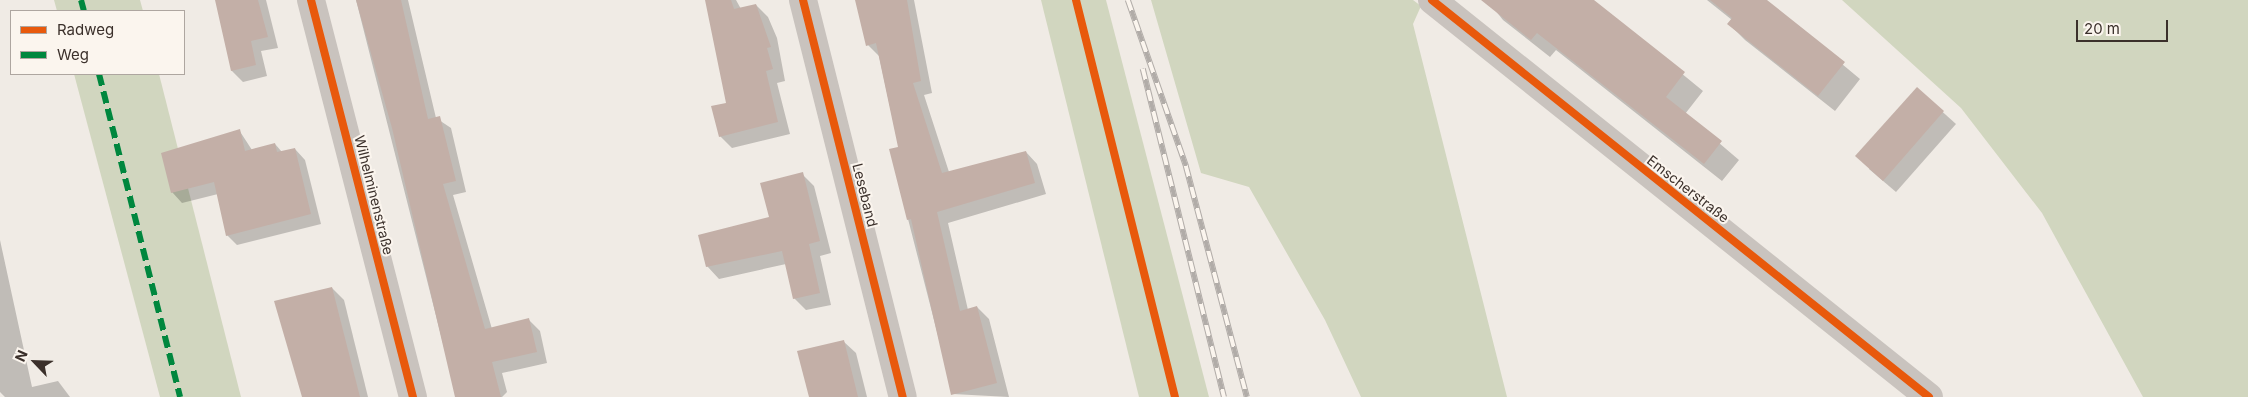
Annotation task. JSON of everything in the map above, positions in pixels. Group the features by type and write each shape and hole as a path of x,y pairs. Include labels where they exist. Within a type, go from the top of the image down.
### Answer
{"street":[{"name":"Wilhelminenstraße","path":"311,0 413,397"},
{"name":"Leseband","path":"803,0 904,397"},
{"name":"Emscherstraße","path":"1432,0 1929,397"}],"green space":[{"path":"54,0 140,0 143,10 57,10"},
{"path":"1041,0 1106,0 1209,397 1139,397"},
{"path":"1151,0 1413,0 1421,6 1413,24 1507,397 1361,397 1325,320 1249,187 1201,173"},
{"path":"1842,0 2248,0 2248,397 2143,397 2042,213 1961,108"},
{"path":"74,75 159,75 241,397 160,397"}],"building":[{"path":"215,0 258,0 268,37 251,41 256,65 231,71"},
{"path":"356,0 401,0 428,119 440,116 456,181 443,184 485,329 529,318 537,352 492,362 501,397 455,397 392,128"},
{"path":"705,0 731,0 734,9 756,4 771,47 767,48 773,69 766,71 778,122 719,137 711,106 726,103"},
{"path":"855,0 907,0 921,81 913,83 942,173 1026,151 1035,183 937,212 960,311 977,306 997,383 951,395 911,219 907,220 889,149 898,147 876,43 866,46"},
{"path":"1481,0 1594,0 1685,72 1666,97 1722,141 1704,164 1537,33 1531,40"},
{"path":"1710,0 1767,0 1845,62 1818,96 1727,24 1732,18"},
{"path":"1917,87 1944,111 1883,181 1855,156"},
{"path":"240,129 245,151 275,143 277,152 295,148 311,214 226,236 214,182 171,193 161,153"},
{"path":"803,172 820,241 809,244 820,293 793,299 782,251 706,267 698,235 769,217 760,183"},
{"path":"332,287 360,397 302,397 274,301"},
{"path":"844,340 858,397 809,397 797,351"}],"railway":[{"path":"1128,0 1186,166 1247,397"},
{"path":"1143,69 1224,397"}],"marked path":[{"path":"81,0 84,10"},
{"path":"99,75 180,397"}],"cycle path":[{"path":"311,0 413,397"},
{"path":"803,0 903,397"},
{"path":"1076,0 1175,397"},
{"path":"1432,0 1929,397"}]}
